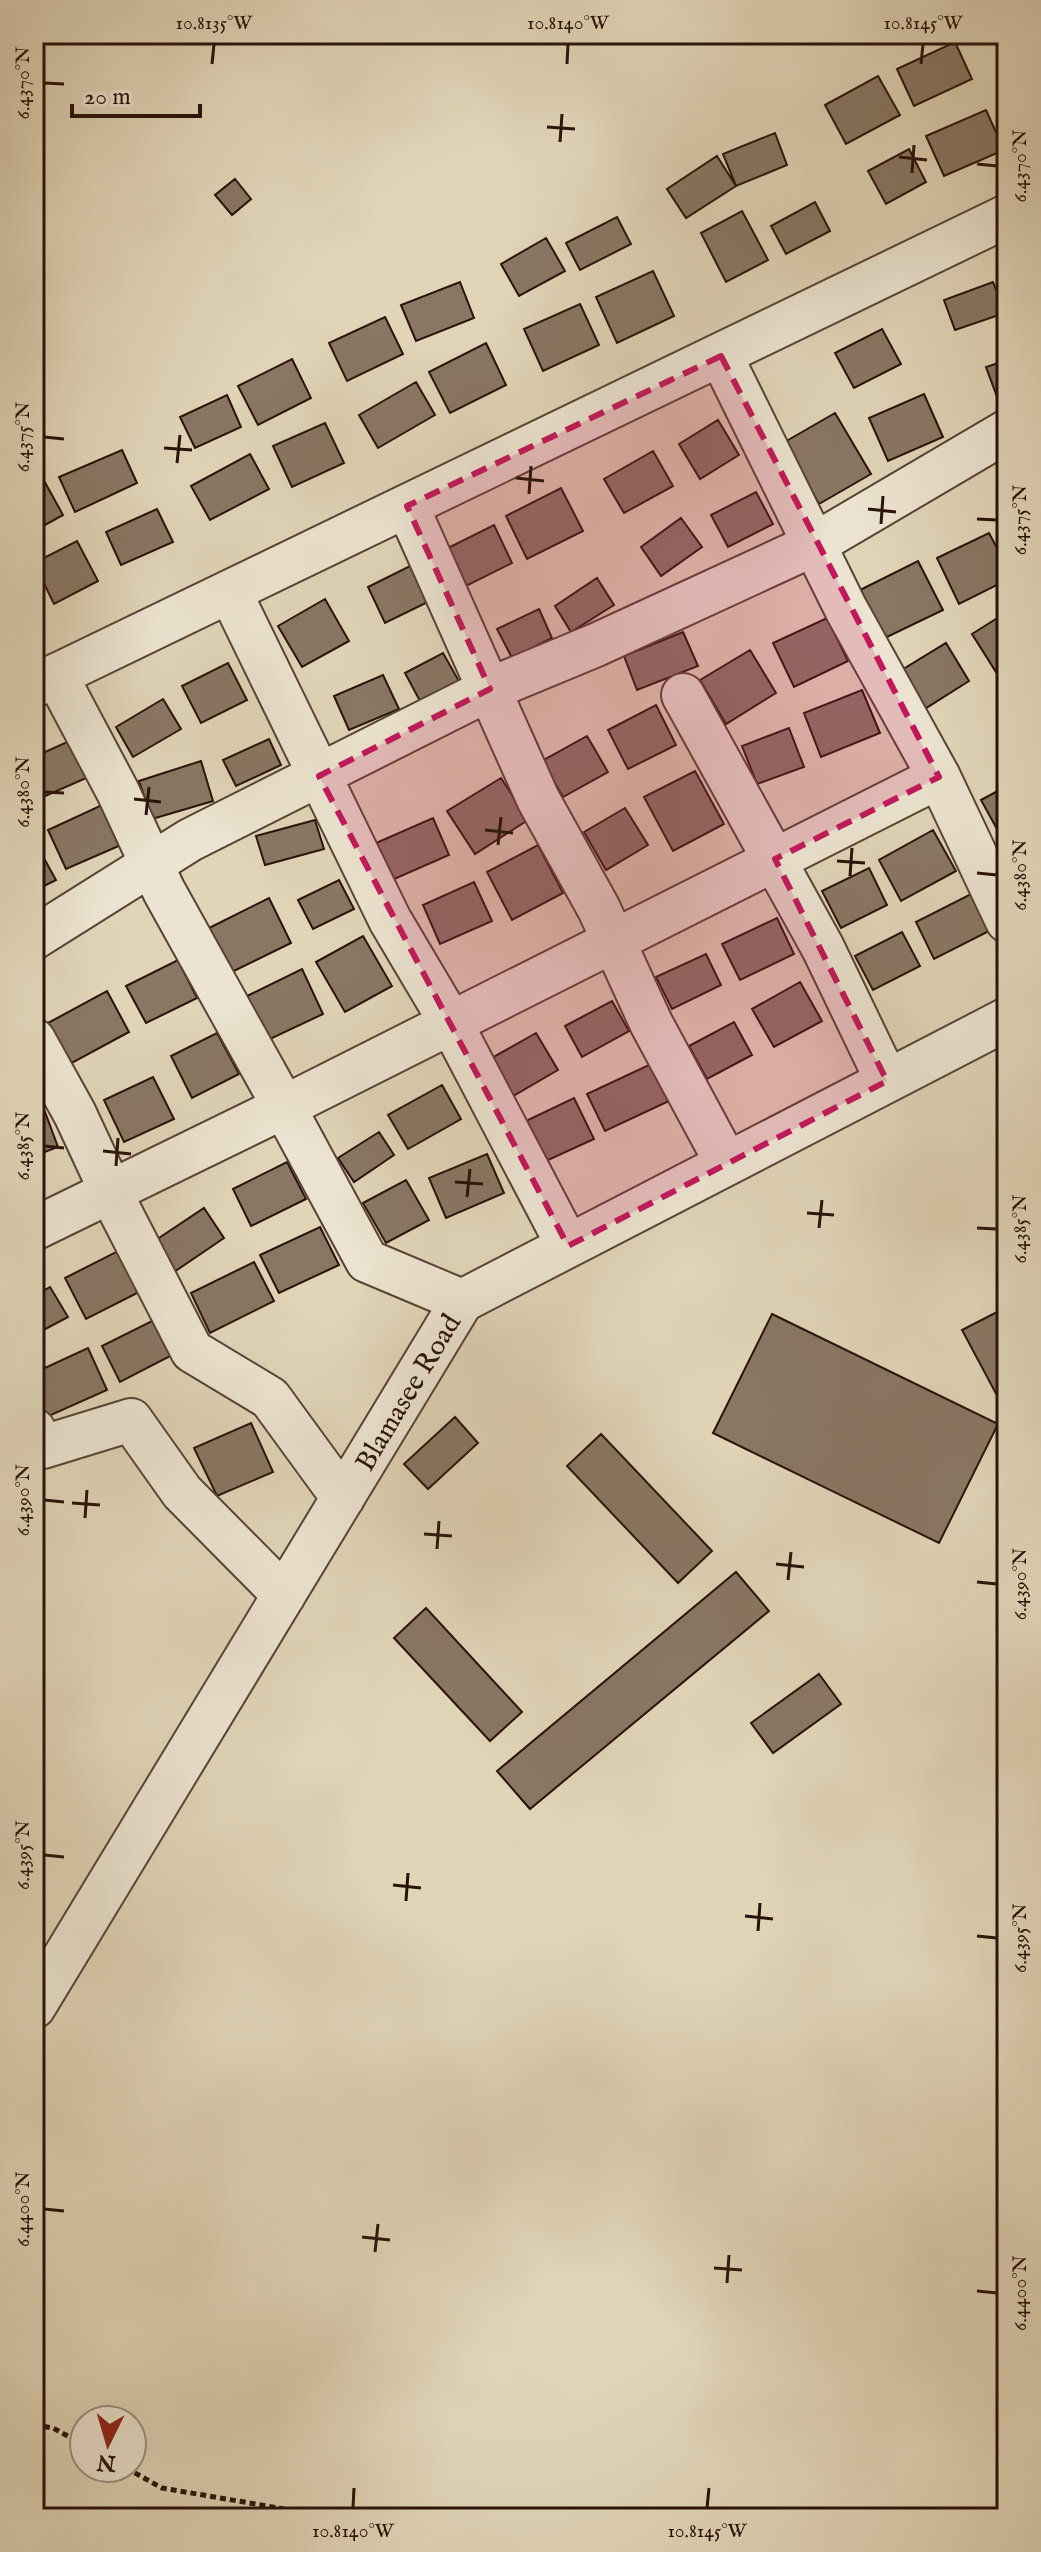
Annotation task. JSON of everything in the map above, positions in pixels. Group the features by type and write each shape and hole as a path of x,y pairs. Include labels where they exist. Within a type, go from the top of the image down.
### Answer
{"street":[{"path":"462,1301 367,1261 216,987 118,792 45,680 1007,216"},
{"path":"721,356 846,609 939,777 1007,921"},
{"path":"34,938 190,840 490,689 596,645 815,544 1007,431"},
{"path":"407,506 538,799 599,909 651,1023 727,1164"},
{"path":"230,592 390,920 451,1023 568,1246"},
{"path":"683,695 823,948 887,1081"},
{"path":"34,1229 284,1107 939,777"},
{"name":"Blamasee Road","path":"34,2007 462,1301 1007,1019"},
{"path":"34,1040 75,1114 192,1351 270,1398 343,1498"},
{"path":"34,1430 43,1447 131,1420 182,1492 284,1595"}],"path":[{"path":"34,2425 53,2428 68,2436"},
{"path":"148,2480 162,2488 337,2518"}],"highlighted area":[{"path":"721,356 939,777 775,859 887,1081 568,1246 319,776 490,689 407,506"}],"building":[{"path":"991,34 1007,34 1007,59 1004,60"},
{"path":"955,42 972,79 914,106 897,69"},
{"path":"878,76 900,115 846,144 825,105"},
{"path":"986,110 1004,150 944,176 926,136"},
{"path":"775,133 787,165 736,186 723,154"},
{"path":"909,149 926,182 886,204 868,171"},
{"path":"717,156 736,186 686,218 667,189"},
{"path":"235,179 251,199 232,215 215,195"},
{"path":"815,202 830,231 786,254 771,226"},
{"path":"742,211 768,260 726,282 701,233"},
{"path":"617,217 631,244 580,270 566,243"},
{"path":"546,238 565,271 519,296 501,264"},
{"path":"653,271 674,316 617,343 596,297"},
{"path":"460,282 474,318 416,341 401,305"},
{"path":"993,282 1005,313 955,330 944,300"},
{"path":"580,304 599,345 543,371 524,329"},
{"path":"385,317 403,354 347,381 329,343"},
{"path":"882,329 901,364 854,388 835,353"},
{"path":"486,343 506,385 450,413 429,372"},
{"path":"292,359 311,398 258,425 238,386"},
{"path":"1007,360 1007,399 999,402 986,367"},
{"path":"416,382 435,415 378,448 359,415"},
{"path":"924,394 943,437 888,461 869,418"},
{"path":"227,395 241,427 195,448 180,417"},
{"path":"835,413 871,474 819,504 783,443"},
{"path":"718,420 739,455 700,479 679,444"},
{"path":"325,423 344,463 292,487 273,446"},
{"path":"122,450 137,483 75,512 59,477"},
{"path":"653,451 673,486 624,513 604,479"},
{"path":"250,454 269,489 210,520 191,486"},
{"path":"42,477 63,515 34,531 34,482"},
{"path":"561,488 583,531 527,559 506,516"},
{"path":"756,492 773,524 728,547 711,515"},
{"path":"157,509 173,542 121,565 106,532"},
{"path":"681,518 702,547 661,576 641,547"},
{"path":"494,525 512,563 466,586 448,548"},
{"path":"989,533 1007,567 1007,580 959,604 937,558"},
{"path":"77,541 98,581 54,604 34,563"},
{"path":"918,561 943,610 885,638 860,590"},
{"path":"418,562 436,598 385,623 368,587"},
{"path":"597,578 614,605 571,632 555,606"},
{"path":"325,599 349,641 302,667 278,626"},
{"path":"539,609 552,638 512,658 497,629"},
{"path":"1007,612 1007,665 996,672 972,634"},
{"path":"827,618 848,661 794,687 773,643"},
{"path":"683,632 698,666 637,690 624,656"},
{"path":"946,643 969,681 923,710 900,671"},
{"path":"750,650 776,693 726,724 700,680"},
{"path":"443,653 460,683 421,703 405,673"},
{"path":"228,663 247,700 201,723 182,686"},
{"path":"383,675 399,709 349,730 334,696"},
{"path":"862,690 880,733 821,757 804,713"},
{"path":"163,699 181,729 133,757 116,727"},
{"path":"656,705 676,745 628,769 608,730"},
{"path":"789,728 804,767 757,784 742,746"},
{"path":"587,736 608,772 563,797 542,761"},
{"path":"76,738 93,775 34,801 34,757"},
{"path":"269,739 281,765 236,786 223,760"},
{"path":"201,761 213,801 152,819 139,781"},
{"path":"695,771 724,824 673,851 644,797"},
{"path":"501,778 528,820 475,854 447,811"},
{"path":"1007,786 1007,838 1003,840 981,800"},
{"path":"102,805 121,845 66,869 48,830"},
{"path":"625,808 648,845 606,870 584,832"},
{"path":"433,818 449,855 392,880 376,843"},
{"path":"315,820 324,849 265,865 256,836"},
{"path":"933,830 956,871 901,901 879,860"},
{"path":"34,843 56,880 34,891"},
{"path":"538,845 563,893 512,920 487,872"},
{"path":"869,868 887,905 841,928 822,891"},
{"path":"339,880 354,909 313,929 298,900"},
{"path":"474,882 492,921 440,944 423,905"},
{"path":"973,893 991,930 934,959 916,922"},
{"path":"269,898 291,943 232,972 209,928"},
{"path":"777,918 794,954 740,980 722,944"},
{"path":"902,932 920,966 873,990 855,956"},
{"path":"363,936 392,986 345,1012 316,962"},
{"path":"706,954 721,985 672,1009 656,977"},
{"path":"178,960 197,998 146,1023 126,986"},
{"path":"302,969 323,1014 268,1040 247,996"},
{"path":"800,982 822,1021 774,1047 752,1009"},
{"path":"107,991 129,1032 70,1064 48,1023"},
{"path":"612,1001 629,1031 582,1057 565,1026"},
{"path":"734,1022 752,1055 707,1079 689,1046"},
{"path":"217,1033 239,1074 192,1098 171,1056"},
{"path":"536,1033 558,1070 513,1096 492,1058"},
{"path":"651,1064 669,1101 605,1131 587,1094"},
{"path":"153,1077 174,1119 124,1142 104,1100"},
{"path":"442,1085 461,1119 408,1149 388,1115"},
{"path":"574,1098 594,1139 546,1161 526,1121"},
{"path":"45,1112 58,1147 34,1156 34,1116"},
{"path":"379,1132 394,1155 354,1182 338,1158"},
{"path":"487,1154 504,1193 446,1218 429,1178"},
{"path":"287,1162 306,1199 251,1226 233,1189"},
{"path":"406,1180 429,1220 386,1243 363,1203"},
{"path":"204,1208 224,1238 174,1272 153,1242"},
{"path":"320,1227 339,1265 279,1293 260,1255"},
{"path":"124,1248 145,1289 86,1319 65,1278"},
{"path":"254,1262 274,1301 210,1333 191,1293"},
{"path":"50,1287 68,1317 34,1335 34,1296"},
{"path":"1007,1307 1007,1400 1001,1403 962,1330"},
{"path":"772,1314 998,1424 939,1543 713,1433"},
{"path":"158,1318 176,1353 120,1382 102,1346"},
{"path":"88,1348 107,1390 42,1419 34,1401 34,1373"},
{"path":"455,1417 478,1443 428,1489 404,1464"},
{"path":"251,1423 273,1472 217,1496 194,1448"},
{"path":"601,1434 712,1551 678,1583 567,1466"},
{"path":"736,1572 769,1611 530,1809 497,1771"},
{"path":"426,1608 522,1712 490,1741 394,1638"},
{"path":"819,1674 841,1704 773,1753 751,1723"}]}
